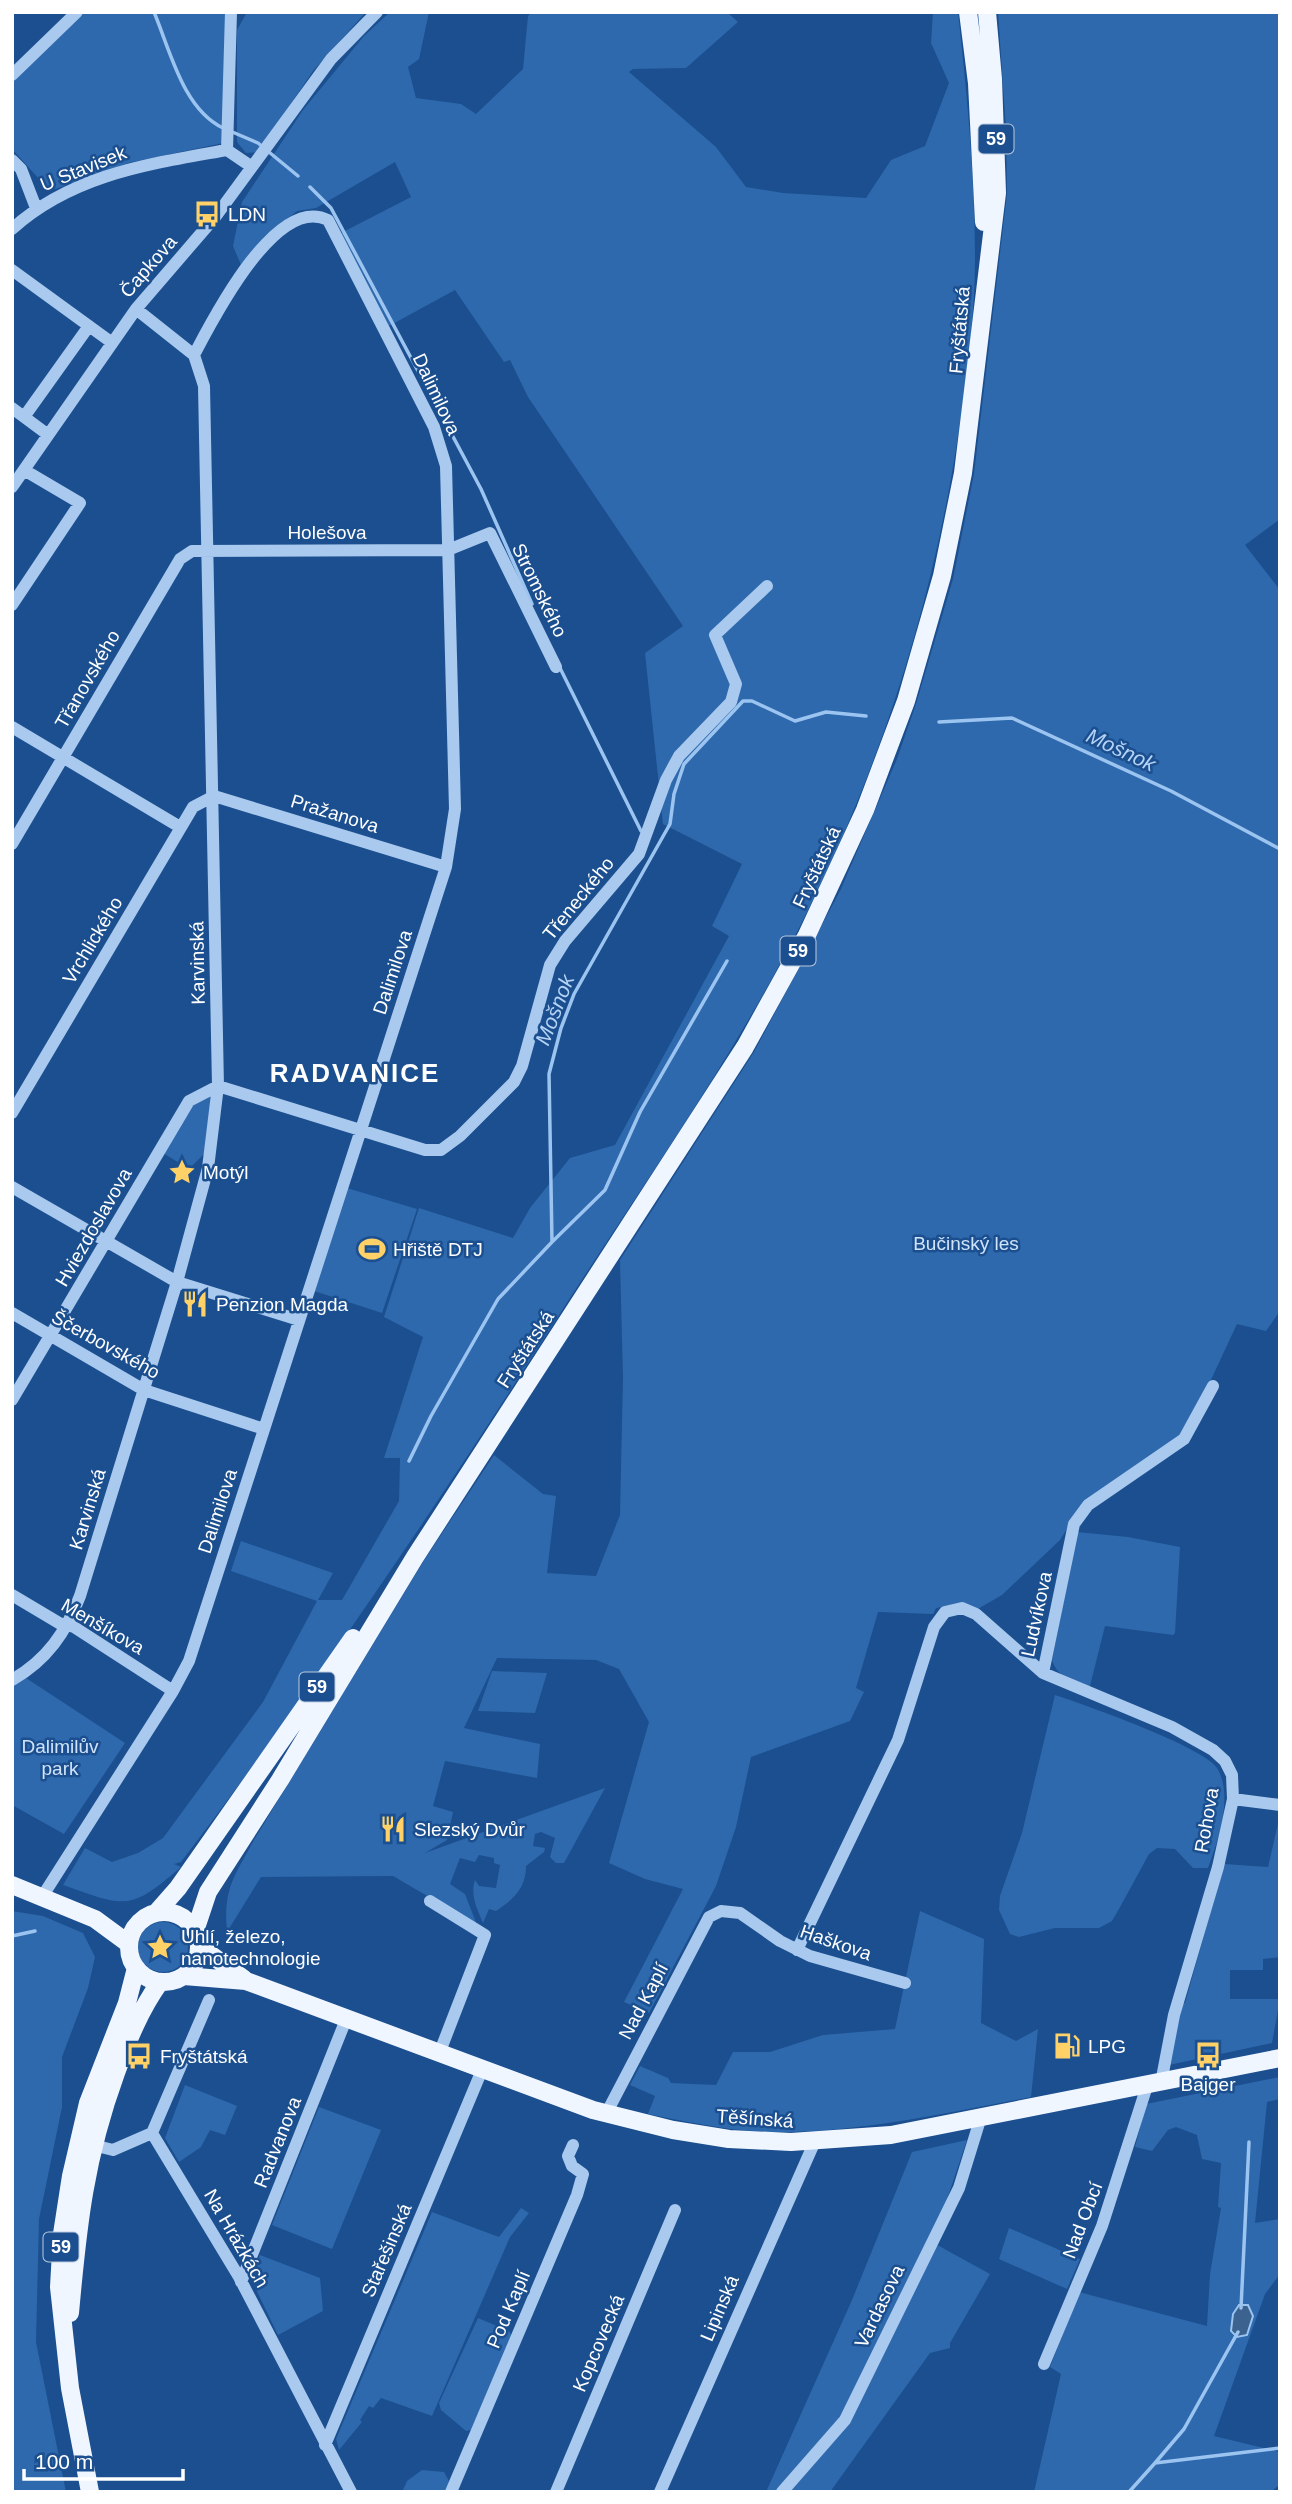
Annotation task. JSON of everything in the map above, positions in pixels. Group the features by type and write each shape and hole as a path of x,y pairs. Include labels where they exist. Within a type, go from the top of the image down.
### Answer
{"main road":[{"name":"Fryštátská","path":"968,12 976,83 986,265"},
{"name":"Fryštátská","path":"197,1938 208,1892 281,1780 415,1557 745,1047 807,935 843,861 906,701 942,576 964,473 977,375 986,265 997,193 994,92 987,12"},
{"name":"Fryštátská","path":"148,1917 178,1888 331,1667 415,1557"},
{"path":"12,1885 95,1919 129,1944 136,1968 146,1977 160,1982 184,1976 195,1964 197,1938 178,1915 95,1919"},
{"path":"129,1944 148,1917"},
{"name":"Těšínská","path":"197,1938 246,1981"},
{"name":"59","path":"90,2492 70,2388 59,2287 62,2234 71,2176 88,2103 127,2003 136,1968"},
{"name":"Těšínská","path":"184,1976 246,1981 606,2114 673,2130 729,2139 815,2141 891,2136 1280,2058"},
{"name":"59","path":"67,2347 80,2204 93,2145 126,2047 145,2003 160,1982"}],"street":[{"path":"12,75 77,12"},
{"path":"231,12 227,150 252,167"},
{"name":"Čapkova","path":"12,487 136,309 210,223 331,59 376,12"},
{"name":"U Stavisek","path":"12,229 36,208 129,168 227,150"},
{"name":"U Stavisek","path":"12,160 21,169 36,208"},
{"name":"Dalimilova","path":"43,1897 173,1691 189,1661 446,867 455,809 446,466 434,426 328,220 319,215 305,217 272,237 237,279 194,355"},
{"path":"12,270 111,342"},
{"path":"136,309 194,355"},
{"path":"24,417 89,326"},
{"name":"Karvinská","path":"12,1680 28,1671 49,1651 68,1625 144,1390 208,1168 218,1086 214,796 204,386 194,355"},
{"path":"12,408 47,434"},
{"path":"12,605 80,503 24,470"},
{"name":"Stromského","path":"448,550 490,533 556,667"},
{"name":"Holešova","path":"207,551 448,550"},
{"name":"Třanovského","path":"12,844 180,559 192,551 207,551"},
{"name":"Třeneckého","path":"218,1086 425,1150 441,1150 460,1136 514,1082 522,1066 550,965 565,941 639,854 666,780 679,756 731,702 736,684 715,635 767,586"},
{"path":"12,727 180,827"},
{"name":"Pražanova","path":"214,796 446,867"},
{"name":"Vrchlického","path":"12,1113 192,807 214,796"},
{"name":"Hviezdoslavova","path":"12,1400 189,1101 218,1086"},
{"path":"12,1187 177,1282 299,1320"},
{"name":"Ščerbovského","path":"12,1313 144,1390 264,1429"},
{"name":"Ludvíkova","path":"797,1950 898,1740 934,1627 945,1612 962,1608 976,1614 1043,1673 1074,1524 1087,1504 1184,1439 1213,1386"},
{"name":"Menšíkova","path":"12,1595 68,1625 173,1691"},
{"name":"Rohova","path":"1043,1673 1172,1727 1213,1750 1225,1761 1232,1775 1233,1799 1217,1867 1154,2085"},
{"path":"1233,1799 1280,1805"},
{"path":"430,1901 485,1934 439,2054"},
{"name":"Haškova","path":"721,1911 740,1913 797,1950 865,1973 905,1983"},
{"name":"Nad Kaplí","path":"606,2114 709,1917 721,1911"},
{"path":"93,2145 113,2150 152,2133 209,2000"},
{"name":"Radvanova","path":"242,2282 347,2017"},
{"name":"Stařešinská","path":"325,2445 482,2070"},
{"name":"Nad Obcí","path":"1044,2364 1102,2226 1154,2085"},
{"name":"Vardasova","path":"782,2492 845,2420 959,2188 980,2120"},
{"name":"Na Hrázkách","path":"152,2133 242,2282 351,2492"},
{"name":"Lipinská","path":"660,2492 758,2264 815,2141"},
{"name":"Pod Kaplí","path":"452,2492 577,2195 583,2174 572,2166 568,2156 573,2145"},
{"name":"Kopcovecká","path":"556,2492 675,2210"}],"green space":[{"path":"85,12 226,12 223,143 128,163 50,191 12,149 12,82"},
{"path":"247,12 366,12 313,71 258,152 246,153 237,142 237,30"},
{"path":"390,12 429,12 419,59 408,67 416,98 461,104 476,114 523,69 528,16 532,12 727,12 738,22 686,68 633,69 629,72 716,147 746,187 783,193 866,198 891,160 925,146 949,83 931,43 933,12 958,12 970,136 975,261 969,358 961,416 937,548 902,678 856,805 829,867 773,976 689,1116 477,1442 283,1724 181,1862 174,1864 181,1867 149,1892 126,1901 114,1901 63,1885 85,1848 112,1862 138,1853 163,1838 263,1702 317,1601 231,1571 241,1541 333,1573 318,1600 342,1600 399,1501 400,1458 384,1458 423,1337 384,1317 419,1208 513,1238 530,1208 570,1158 615,1145 729,936 712,926 742,864 663,824 645,653 683,626 528,397 510,360 504,362 455,290 389,326 341,233 411,197 395,162 316,208 297,211 264,237 241,265 233,246 242,202 303,110 364,36"},
{"name":"Bučinský les","path":"998,12 1280,12 1280,519 1245,545 1280,590 1280,1311 1266,1331 1237,1324 1188,1429 1157,1455 1084,1502 1060,1540 1002,1595 976,1610 962,1604 936,1608 933,1614 878,1612 856,1688 864,1692 850,1721 751,1757 736,1827 716,1886 649,2013 624,2002 683,1889 645,1879 609,1863 649,1722 619,1669 596,1660 497,1658 464,1728 540,1744 537,1778 445,1761 433,1806 453,1812 447,1840 425,1853 605,1788 564,1863 556,1863 550,1857 555,1838 541,1832 535,1834 533,1846 545,1848 544,1852 526,1866 524,1881 518,1892 496,1911 489,1909 483,1923 474,1897 475,1880 479,1886 496,1888 500,1865 494,1863 494,1858 479,1855 475,1862 460,1858 450,1884 465,1894 477,1925 393,1876 261,1877 227,1932 229,1894 254,1840 423,1562 494,1455 543,1494 556,1496 547,1573 596,1576 620,1515 623,1377 620,1260 754,1052 840,891 897,759 953,579 974,474 1007,194 1006,129"},
{"path":"211,1096 206,1152 189,1169 163,1153 190,1107"},
{"path":"347,1188 417,1209 382,1313 314,1291"},
{"path":"1077,1532 1128,1537 1180,1547 1175,1633 1173,1635 1105,1626 1089,1690 1062,1675 1052,1660"},
{"path":"492,1671 547,1673 535,1713 478,1711"},
{"name":"Dalimilův park","path":"26,1678 125,1743 64,1834 12,1805 12,1686"},
{"path":"1055,1695 1142,1727 1207,1759 1217,1768 1222,1779 1223,1818 1208,1868 1193,1868 1175,1849 1157,1848 1149,1854 1112,1921 1099,1928 1055,1928 1019,1937 1010,1934 999,1910 1000,1896 1022,1833"},
{"path":"1280,1815 1280,1957 1263,1959 1263,1970 1230,1970 1230,1999 1280,1999 1272,2043 1169,2065 1181,2003 1185,2003 1224,1864 1268,1867"},
{"path":"12,1911 43,1916 83,1933 95,1957 88,1988 62,2057 62,2107 39,2219 36,2342 66,2492 12,2492"},
{"path":"920,1911 984,1939 981,2023 1016,2041 1038,2029 1031,2097 869,2126 803,2131 739,2130 648,2114 655,2096 630,2085 640,2066 668,2078 671,2083 716,2085 733,2052 770,2052 823,2035 895,2029"},
{"path":"153,1923 173,1923 187,1937 187,1957 173,1971 153,1971 139,1957 139,1937"},
{"path":"1280,2077 1280,2099 1267,2102 1255,2223 1280,2219 1280,2274 1265,2294 1214,2436 1280,2452 1280,2484 1271,2492 1034,2492 1061,2374 1050,2367 1079,2292 1207,2326 1210,2274 1221,2208 1218,2207 1221,2163 1202,2159 1197,2135 1176,2127 1168,2130 1152,2151 1135,2147 1146,2104"},
{"path":"185,2085 237,2106 225,2135 210,2130 201,2147 179,2162 165,2138"},
{"path":"319,2107 381,2130 332,2249 272,2225"},
{"path":"967,2140 939,2223 930,2241 990,2274 950,2343 950,2348 930,2353 830,2492 766,2492 852,2300 912,2152"},
{"path":"521,2208 529,2213 510,2237 432,2416 381,2398 373,2408 369,2406 360,2420 362,2422 339,2450 336,2439 432,2212 499,2237"},
{"path":"1009,2228 1080,2259 1067,2289 999,2259"},
{"path":"260,2255 320,2278 323,2311 278,2335 251,2279"},
{"path":"478,2318 509,2331 512,2336 471,2430 466,2431 441,2410 439,2403"},
{"path":"422,2470 444,2472 449,2481 447,2492 402,2492 407,2481"}],"shaded area":[{"path":"1239,2305 1248,2305 1253,2316 1247,2335 1237,2337 1231,2331 1233,2314"}],"waterway":[{"path":"154,12 188,93 209,119 223,128"},
{"path":"230,131 258,143 298,176"},
{"path":"310,187 331,208 481,489 532,604"},
{"path":"560,668 641,831"},
{"name":"Mošnok","path":"409,1461 431,1416 498,1299 552,1242 549,1074 561,1028 574,994 670,824 674,794 684,764 743,701 752,701 795,721 826,712 866,716"},
{"name":"Mošnok","path":"939,722 1012,718 1171,791 1280,849"},
{"path":"552,1242 605,1190 640,1112 727,961"},
{"name":"Mošnok","path":"12,1936 35,1931"},
{"path":"1241,2308 1249,2142"},
{"path":"1155,2463 1184,2429 1238,2332"},
{"path":"1129,2492 1155,2463 1280,2448"}],"place":[{"name":"LDN","path":"207,214"},
{"name":"Motýl","path":"182,1172"},
{"name":"Hřiště DTJ","path":"372,1249"},
{"name":"Penzion Magda","path":"195,1304"},
{"name":"Slezský Dvůr","path":"393,1829"},
{"name":"Uhlí, železo, nanotechnologie","path":"160,1947"},
{"name":"LPG","path":"1067,2046"},
{"name":"Bajger","path":"1208,2055"},
{"name":"Fryštátská","path":"139,2056"}],"district":[{"name":"RADVANICE","path":"355,1073"}]}
